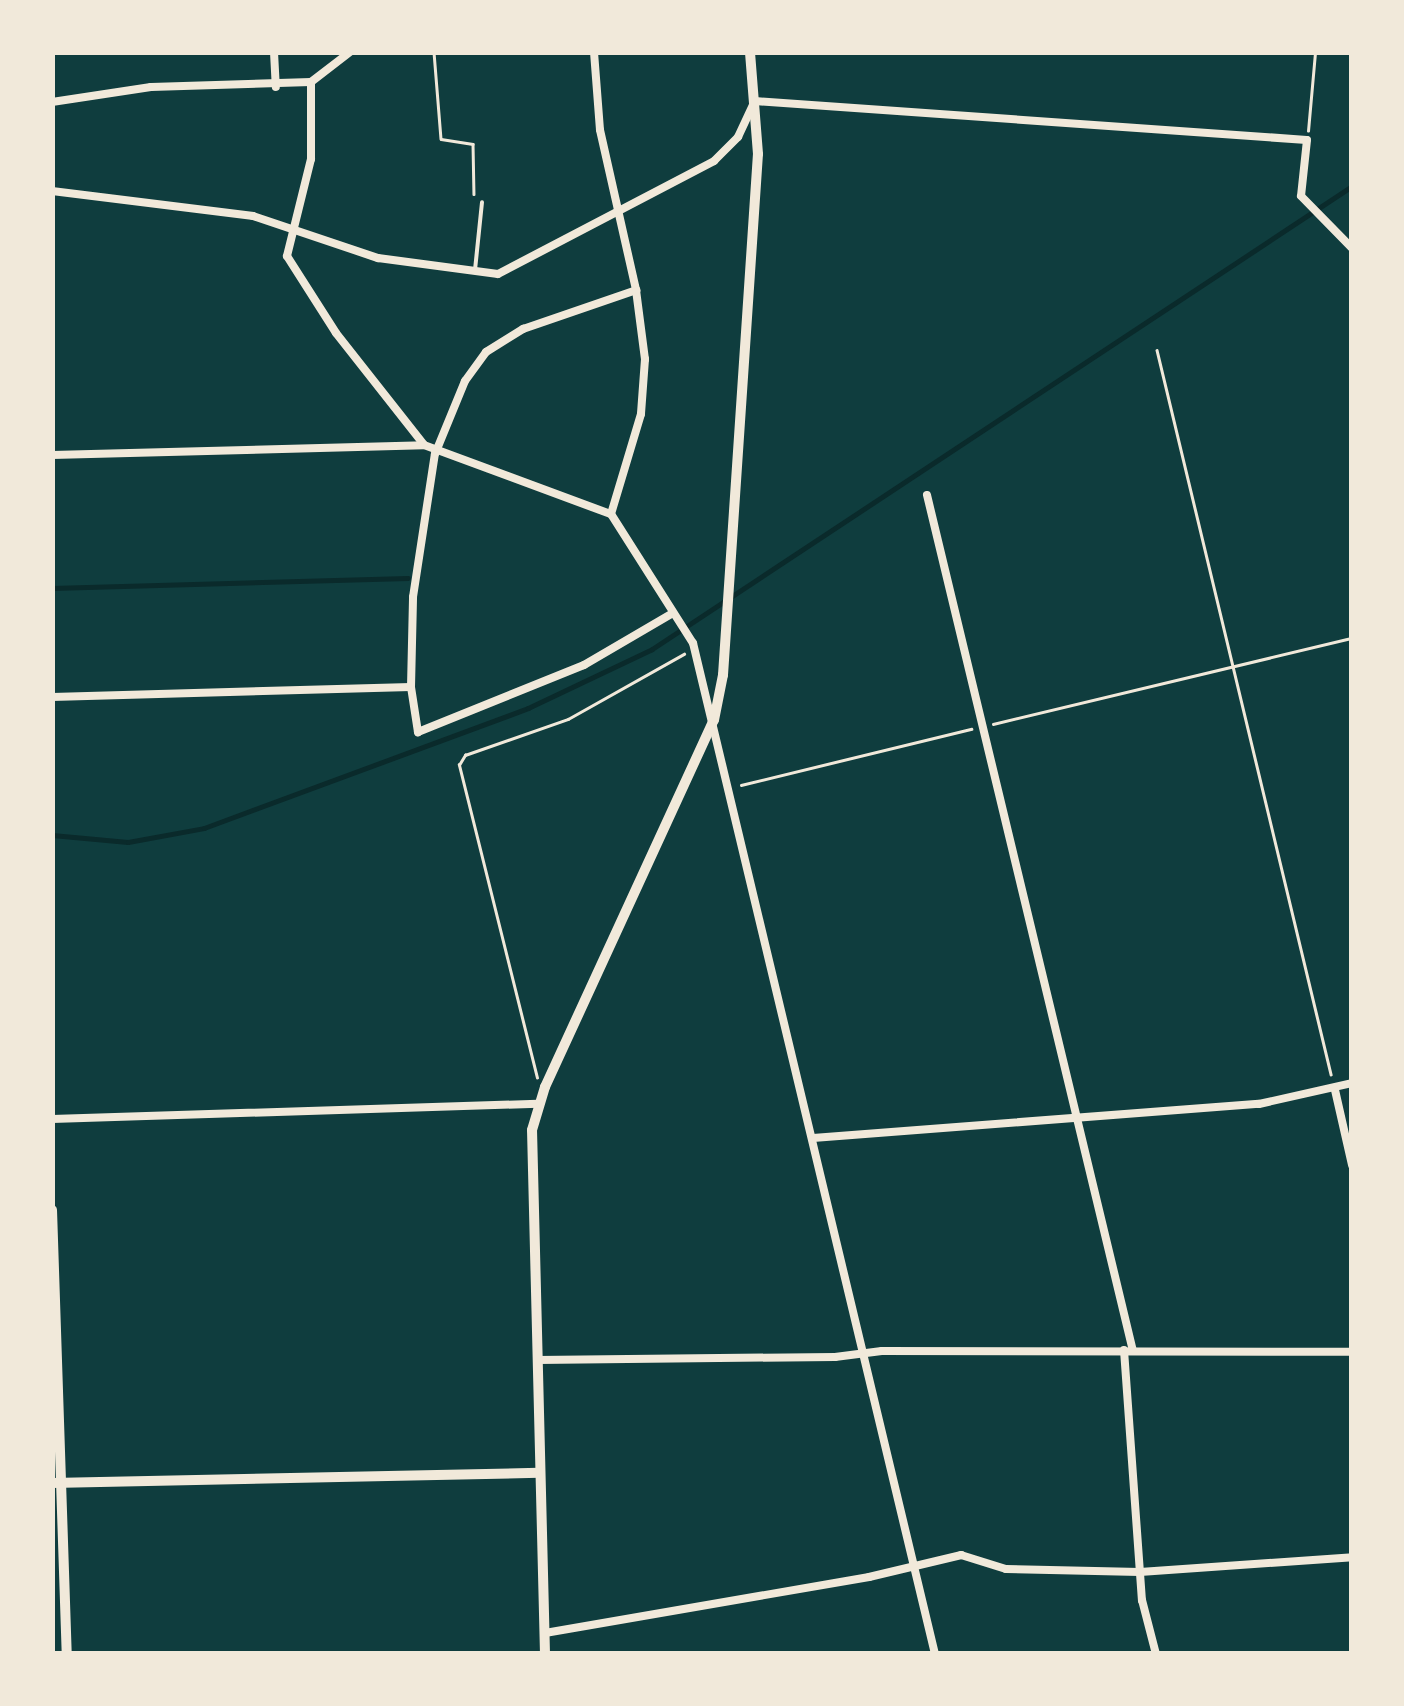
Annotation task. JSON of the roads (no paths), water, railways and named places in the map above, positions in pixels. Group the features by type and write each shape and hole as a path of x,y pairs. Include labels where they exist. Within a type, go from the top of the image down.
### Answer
{"street":[{"path":"274,52 276,87"},
{"path":"52,102 151,88 276,87 311,82 350,52"},
{"path":"594,52 600,130 636,290 646,359 641,414 611,514"},
{"path":"545,1654 532,1130 545,1087 714,720 726,624 758,154 750,52"},
{"path":"311,82 311,159 286,256 293,269 424,445 436,454 611,514 693,646 813,1138 909,1564 935,1654"},
{"path":"52,191 253,216 378,258 498,274 714,161 738,137 755,102"},
{"path":"755,102 1307,140 1301,196 1352,248"},
{"path":"636,290 524,329 486,352 451,407 436,454 413,596 411,687 418,732 584,665 673,613"},
{"path":"52,455 424,445"},
{"path":"927,496 1078,1122 1128,1351 1140,1572 1156,1654"},
{"path":"52,697 411,687"},
{"path":"813,1138 1078,1122 1335,1090 1352,1084"},
{"path":"1335,1090 1352,1165"},
{"path":"52,1119 538,1104"},
{"path":"52,1210 57,1483 67,1654"},
{"path":"537,1360 1128,1351 1352,1352"},
{"path":"57,1483 539,1473"},
{"path":"544,1633 869,1577 909,1564 961,1555 1006,1569 1140,1572 1352,1557"}],"lane":[{"path":"475,270 482,202"}],"waterway":[{"path":"52,835 128,842 204,828 528,708 652,649 1352,186"},
{"path":"52,588 408,578"}]}
